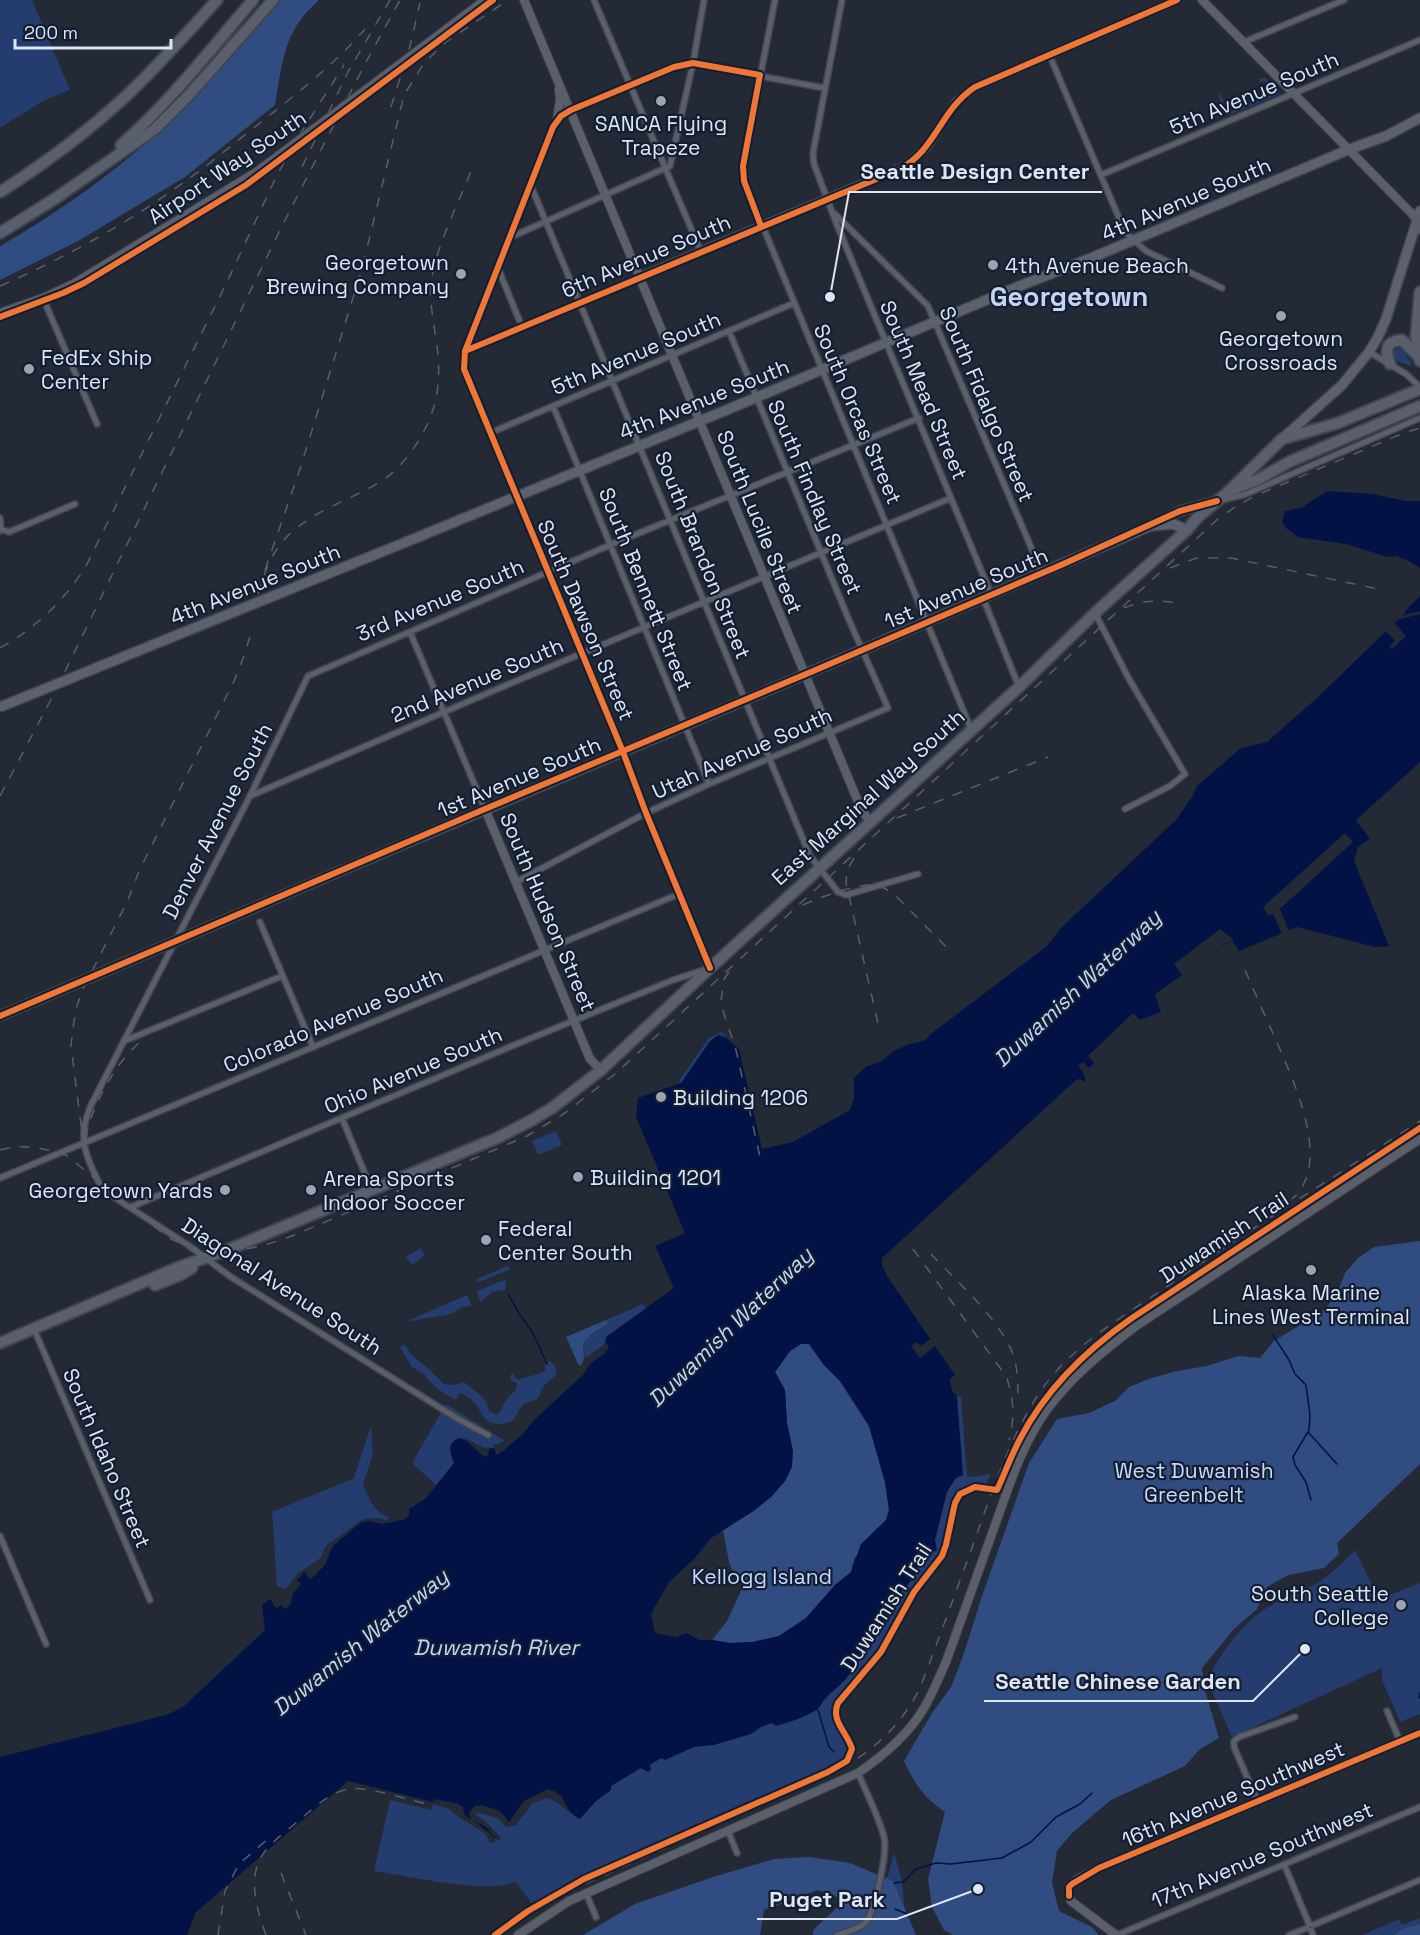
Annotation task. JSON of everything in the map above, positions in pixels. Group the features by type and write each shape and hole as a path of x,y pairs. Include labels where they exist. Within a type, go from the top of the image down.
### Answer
{"highway":[{"path":"0,192 72,142 127,96 217,0"},
{"path":"87,175 146,123 190,76 253,0"},
{"path":"0,233 47,204 162,122 189,95 273,0"},
{"path":"1419,359 1416,337 1420,292"},
{"path":"1390,364 1386,350 1397,340 1402,340 1410,346 1419,359"},
{"path":"1282,439 1338,423 1420,388"},
{"path":"1228,492 1259,479 1289,462 1420,406"},
{"name":"East Marginal Way South","path":"0,1350 179,1267 206,1259 514,1130 552,1108 601,1070 1019,687 1282,439"},
{"name":"East Marginal Way South","path":"0,1343 35,1332"}],"main road":[{"name":"4th Avenue South","path":"0,707 756,398 1350,149 1386,136 1420,118"},
{"name":"East Marginal Way South","path":"1282,439 1342,385 1369,352 1386,319 1419,220"},
{"name":"1st Avenue South","path":"0,1016 745,701 1180,511 1217,501"},
{"name":"1st Avenue South","path":"1148,526 1173,524 1187,530"}],"street":[{"name":"Airport Way South","path":"0,313 43,298 89,275 258,171 485,0"},
{"name":"South Lucile Street","path":"524,0 829,733 862,811 871,822"},
{"path":"594,0 700,252"},
{"path":"511,237 670,166 693,63 704,0"},
{"name":"South Orcas Street","path":"774,0 742,166 744,182 971,729"},
{"path":"828,199 814,164 813,153 842,0"},
{"name":"6th Avenue South","path":"465,351 898,170 913,162 927,147 949,110 966,93 983,83 1177,0"},
{"path":"1202,0 1419,220"},
{"path":"1244,42 1344,0"},
{"name":"5th Avenue South","path":"1101,175 1420,40"},
{"path":"1049,54 1125,232 1150,253 1222,288"},
{"path":"557,121 571,110 674,67 693,63 824,88"},
{"path":"465,351 557,121 560,99 555,73"},
{"name":"South Brandon Street","path":"531,186 769,759 810,856 819,869"},
{"name":"South Mead Street","path":"828,199 951,498 1019,687"},
{"name":"South Fidalgo Street","path":"832,211 928,306 1042,573"},
{"path":"498,268 522,327"},
{"path":"43,298 97,424"},
{"name":"5th Avenue South","path":"490,433 794,303"},
{"name":"South Findlay Street","path":"729,331 888,708"},
{"name":"South Dawson Street","path":"465,351 464,369 710,968"},
{"path":"1369,352 1406,374 1420,388"},
{"name":"South Bennett Street","path":"553,406 709,784"},
{"name":"3rd Avenue South","path":"308,676 610,545 918,418"},
{"name":"1st Avenue South","path":"1217,501 1246,494 1420,418"},
{"name":"2nd Avenue South","path":"250,796 951,498"},
{"path":"0,518 1,530 9,532 75,504"},
{"path":"1095,613 1129,679 1185,774 1170,786 1125,809"},
{"name":"South Hudson Street","path":"410,632 590,1059 601,1070"},
{"name":"Denver Avenue South","path":"83,1143 87,1113 250,796 308,676"},
{"name":"Utah Avenue South","path":"516,882 646,813 888,708"},
{"path":"819,869 838,892 846,895 918,874"},
{"name":"Colorado Avenue South","path":"0,1178 679,894"},
{"path":"260,922 313,1047"},
{"name":"Ohio Avenue South","path":"131,1208 574,1020 673,980 710,968"},
{"path":"124,1041 282,976"},
{"path":"342,1118 372,1191"},
{"path":"518,1935 555,1909 586,1893 858,1773 888,1750 924,1710 946,1662 1016,1467 1034,1430 1059,1394 1101,1353 1136,1326 1420,1140"},
{"name":"Diagonal Avenue South","path":"83,1143 102,1188 231,1277 450,1414 488,1435"},
{"name":"South Idaho Street","path":"35,1332 150,1600"},
{"path":"0,1536 46,1644"},
{"path":"1387,1711 1401,1742"},
{"path":"1257,1800 1234,1747 1234,1741 1239,1737 1295,1717"},
{"name":"16th Avenue Southwest","path":"1117,1935 1075,1905 1069,1896 1069,1887 1072,1884 1086,1874 1420,1733"},
{"path":"837,1935 862,1925 869,1917 880,1881 885,1851 884,1835 858,1773"},
{"name":"17th Avenue Southwest","path":"1117,1935 1420,1807"},
{"path":"728,1830 737,1853"},
{"path":"1284,1864 1311,1928"},
{"path":"1289,1935 1311,1928 1420,1880"},
{"path":"586,1893 596,1917"}],"shaded area":[{"path":"0,0 32,0 70,90 43,101 0,128"},
{"path":"1265,77 1280,94 1227,116 1218,95 1220,94 1227,109 1231,111 1270,94 1264,81 1260,82 1259,79"},
{"path":"1402,348 1411,366 1394,360 1392,352"},
{"path":"721,1032 726,1038 684,1088 679,1081 709,1038"},
{"path":"556,1131 562,1145 538,1155 532,1141"},
{"path":"420,1248 425,1255 412,1265 406,1257"},
{"path":"507,1266 511,1269 477,1283 477,1279"},
{"path":"506,1279 505,1290 492,1292 480,1302 477,1291"},
{"path":"467,1295 472,1306 462,1307 451,1314 405,1322"},
{"path":"643,1304 645,1308 659,1305 585,1359 583,1343 594,1332 608,1324 606,1320"},
{"path":"404,1344 413,1356 444,1384 464,1382 486,1401 489,1411 496,1415 516,1389 517,1383 510,1380 511,1374 519,1380 539,1374 545,1371 545,1365 550,1361 557,1372 537,1399 524,1404 513,1420 500,1424 493,1423 484,1417 471,1399 460,1393 456,1400 443,1393 424,1374 412,1367 400,1347"},
{"path":"957,1396 961,1397 967,1476 991,1474 984,1489 972,1488 962,1492 958,1497 942,1556 914,1592 881,1652 836,1706 838,1720 851,1747 849,1759 845,1763 584,1879 535,1908 515,1881 504,1885 469,1885 374,1871 390,1800 431,1810 434,1802 474,1818 473,1812 525,1808 542,1797 565,1802 795,1685"},
{"path":"446,1404 505,1441 535,1411 473,1492 321,1558 286,1589 277,1587 272,1512 354,1478 371,1425 373,1454 363,1485 375,1508 388,1517 388,1523 408,1518 409,1509 426,1498 436,1485 412,1463"},
{"path":"1355,1550 1376,1593 1382,1598 1420,1583 1420,1714 1400,1722 1382,1680 1382,1668 1232,1737 1207,1680 1223,1653 1242,1628 1258,1614 1277,1602 1318,1583"},
{"path":"894,1853 903,1889 904,1926 853,1935 877,1915"},
{"path":"1420,1918 1420,1935 1363,1935 1399,1919 1402,1925"}],"green space":[{"path":"281,0 319,0 307,12 291,35 283,60 275,105 185,177 78,241 0,280 0,246 48,217 94,185 138,150 206,85"},
{"name":"West Duwamish Greenbelt","path":"1420,1241 1420,1464 1337,1543 1339,1554 1324,1568 1288,1575 1267,1587 1257,1609 1234,1629 1202,1668 1204,1687 1219,1738 1199,1750 1185,1766 1111,1800 1072,1833 1057,1851 1052,1883 1059,1911 1092,1927 1099,1935 953,1935 944,1930 932,1907 928,1879 945,1812 920,1790 904,1761 932,1713 951,1687 1029,1463 1057,1419 1089,1413 1115,1401 1129,1387 1151,1378 1207,1366 1238,1356 1260,1358 1274,1341 1323,1311 1336,1296 1345,1273 1358,1258 1374,1247"},
{"path":"606,1320 608,1324 594,1332 583,1343 584,1359 581,1366 566,1337"},
{"name":"Kellogg Island","path":"801,1344 809,1344 824,1365 840,1381 869,1426 885,1482 889,1510 886,1520 854,1559 851,1572 835,1585 806,1618 779,1636 753,1642 730,1643 712,1640 727,1621 744,1584 736,1580 729,1562 723,1530 755,1510 772,1496 793,1451 787,1423 785,1390 775,1372 790,1351"},
{"path":"810,1857 850,1863 893,1881 916,1935 813,1935 813,1930 843,1902 835,1896 818,1890 764,1910 760,1935 583,1935 635,1904 713,1877 774,1859"},
{"path":"1420,1924 1420,1935 1393,1935 1405,1928"}],"water":[{"path":"1327,491 1373,494 1405,501 1420,501 1420,568 1396,556 1388,557 1346,544 1298,537 1286,528 1282,521 1285,511 1301,508"},
{"name":"Duwamish River","path":"1420,596 1420,762 1356,820 1370,839 1358,847 1354,861 1389,946 1375,947 1297,927 1239,951 1232,940 1155,994 1161,1012 1140,1020 1133,1013 1088,1056 1094,1063 1089,1068 1083,1062 1078,1066 1086,1082 1076,1080 882,1258 882,1265 887,1276 955,1375 950,1379 952,1391 957,1396 963,1475 956,1478 947,1492 935,1540 937,1550 920,1563 911,1581 899,1594 897,1603 890,1609 885,1623 871,1645 855,1657 849,1675 818,1709 776,1726 772,1723 761,1727 751,1734 714,1745 694,1747 665,1760 661,1758 650,1765 651,1770 648,1772 641,1768 611,1786 611,1790 596,1801 580,1819 552,1796 546,1796 532,1803 510,1826 499,1817 478,1810 473,1815 498,1838 491,1840 489,1835 453,1807 348,1781 196,1912 187,1935 0,1935 0,1757 169,1714 183,1707 265,1630 262,1605 270,1599 277,1608 289,1600 289,1591 299,1576 321,1558 326,1547 362,1522 376,1519 388,1523 405,1519 409,1509 426,1498 454,1463 450,1451 453,1441 461,1438 482,1450 493,1448 505,1441 605,1344 606,1337 674,1288 655,1246 685,1233 636,1117 638,1098 681,1083 710,1041 718,1035 725,1037 739,1049 762,1149 793,1142 850,1110 854,1098 854,1078 867,1066 880,1062 894,1051 909,1044 924,1041 1046,947 1062,927 1177,819 1197,786 1241,748 1267,742 1317,698","holes":["801,1344 809,1344 824,1365 840,1381 869,1426 885,1482 889,1510 886,1520 861,1544 851,1572 835,1585 806,1618 779,1636 753,1642 730,1643 700,1640 686,1633 676,1637 655,1633 651,1614 669,1582 694,1559 711,1538 755,1510 785,1481 792,1467 793,1451 787,1423 785,1390 775,1372 790,1351"]}],"pier":[{"path":"1420,611 1420,614 1393,621 1406,636 1392,649 1389,646 1395,641 1384,629 1397,617"},
{"path":"1345,833 1353,842 1280,909 1290,933 1283,936 1273,914 1269,916 1263,907"},
{"path":"1220,929 1233,939 1182,975 1174,964"},
{"path":"933,1337 938,1344 920,1358 911,1346 917,1342 921,1346"},
{"path":"607,1343 609,1347 605,1353 591,1363 583,1375 533,1421 523,1434 496,1455 493,1444 505,1441 581,1366 584,1359"},
{"path":"461,1436 484,1448 490,1447 487,1457 482,1455"},
{"path":"407,1506 409,1516 405,1519 383,1524 369,1521 360,1523 333,1546 325,1565 311,1579 304,1572 297,1581 301,1584 293,1593 290,1605 285,1609 282,1606 281,1603 288,1597 286,1589 298,1573 321,1558 326,1546 363,1519 376,1518 391,1521 391,1519 403,1516"},
{"path":"548,1789 561,1796 572,1815 557,1802 547,1798 532,1804 515,1826 506,1827 498,1818 476,1812 476,1815 501,1838 498,1841 485,1826 474,1821 491,1834 496,1842 492,1843 486,1834 451,1810 433,1804 434,1799 456,1803 463,1807 464,1814 471,1820 470,1811 475,1806 482,1805 500,1811 509,1822 524,1801"}],"waterway":[{"path":"508,1294 532,1331 547,1364"},
{"path":"1273,1335 1295,1374 1306,1385 1310,1415 1309,1430 1293,1457 1295,1465 1306,1482 1311,1500"},
{"path":"1308,1432 1337,1464"},
{"path":"1419,1698 1420,1693"},
{"path":"818,1710 829,1747 834,1752"},
{"path":"894,1883 903,1882 916,1869 936,1863 951,1864 1002,1858 1031,1842 1056,1817 1080,1804 1092,1793"},
{"path":"895,1909 907,1914"}],"railway":[{"path":"302,167 348,72 390,0"},
{"path":"0,796 56,690 281,228 400,0"},
{"path":"265,570 299,472 362,269 404,95 424,63 446,42 508,0"},
{"path":"391,107 409,50 420,3"},
{"path":"0,286 49,264 96,238 143,210 205,167 327,68 365,29"},
{"path":"0,648 49,612 70,589 87,564 227,282 277,175 344,65"},
{"path":"258,594 271,560 280,545 293,531 313,516 387,477 405,459 424,431 434,407 439,371 430,296 433,270 442,241 471,171"},
{"path":"0,1150 33,1147 66,1155 166,1236 198,1249 231,1251 264,1245 297,1234 527,1136 565,1113 615,1074 1219,518 1257,495 1420,428"},
{"path":"1170,568 1197,558 1231,558 1378,589"},
{"path":"1124,608 1153,601 1183,604"},
{"path":"91,1165 86,1154 82,1133 71,1046 76,1009 82,991 128,900 139,871 234,681 252,630"},
{"path":"897,818 1048,757"},
{"path":"854,858 847,870 846,883 880,1032"},
{"path":"803,905 847,889 865,885 879,886 897,897 950,951"},
{"path":"1245,970 1291,1075 1306,1120 1310,1143 1309,1164 1304,1183 1292,1199"},
{"path":"729,972 724,979 721,1001 736,1050 760,1157"},
{"path":"86,1138 93,1112 107,1084 125,1057 144,1039"},
{"path":"500,1935 569,1891 836,1772 874,1746 895,1726 920,1688 1009,1450 1029,1410 1052,1376 1076,1351 1119,1319 1258,1225 1420,1121"},
{"path":"913,1249 1006,1376 1013,1408 1009,1440"},
{"path":"931,1254 988,1314 1006,1340 1016,1365 1018,1400"},
{"path":"266,1935 256,1897 256,1868 263,1853 313,1808 337,1793 350,1789 377,1791 427,1804"},
{"path":"218,1935 225,1891 239,1864 269,1838"},
{"path":"281,1873 306,1935"}],"cycle path":[{"path":"0,317 84,283 246,185 493,0"},
{"path":"465,351 898,170 921,152 953,107 975,87 1177,0"},
{"path":"710,968 464,369 465,351 553,127 561,116 571,110 674,67 693,63 760,75 743,166 744,181 761,226"},
{"path":"0,1016 811,672 1061,565 1180,511 1217,501"},
{"name":"Duwamish Trail","path":"495,1935 528,1911 584,1879 828,1772 847,1761 852,1749 836,1716 838,1703 881,1652 914,1592 942,1556 955,1503 960,1494 975,1487 997,1490 1030,1421 1068,1372 1099,1343 1132,1318 1420,1128"},
{"path":"1069,1896 1069,1887 1072,1884 1099,1868 1420,1733"}],"place":[{"name":"SANCA Flying Trapeze","path":"661,101"},
{"name":"4th Avenue Beach","path":"993,265"},
{"name":"Georgetown Brewing Company","path":"461,274"},
{"name":"Seattle Design Center","path":"830,297"},
{"name":"Georgetown Crossroads","path":"1281,316"},
{"name":"FedEx Ship Center","path":"29,369"},
{"name":"Building 1206","path":"661,1097"},
{"name":"Building 1201","path":"578,1177"},
{"name":"Georgetown Yards","path":"225,1190"},
{"name":"Arena Sports Indoor Soccer","path":"311,1190"},
{"name":"Federal Center South","path":"486,1240"},
{"name":"Alaska Marine Lines West Terminal","path":"1311,1270"},
{"name":"South Seattle College","path":"1401,1605"},
{"name":"Seattle Chinese Garden","path":"1305,1649"},
{"name":"Puget Park","path":"978,1889"}],"district":[{"name":"Georgetown","path":"1069,296"}],"water label":[{"name":"Duwamish Waterway","path":"1077,988"},
{"name":"Duwamish Waterway","path":"730,1327"},
{"name":"Duwamish Waterway","path":"360,1642"}]}
